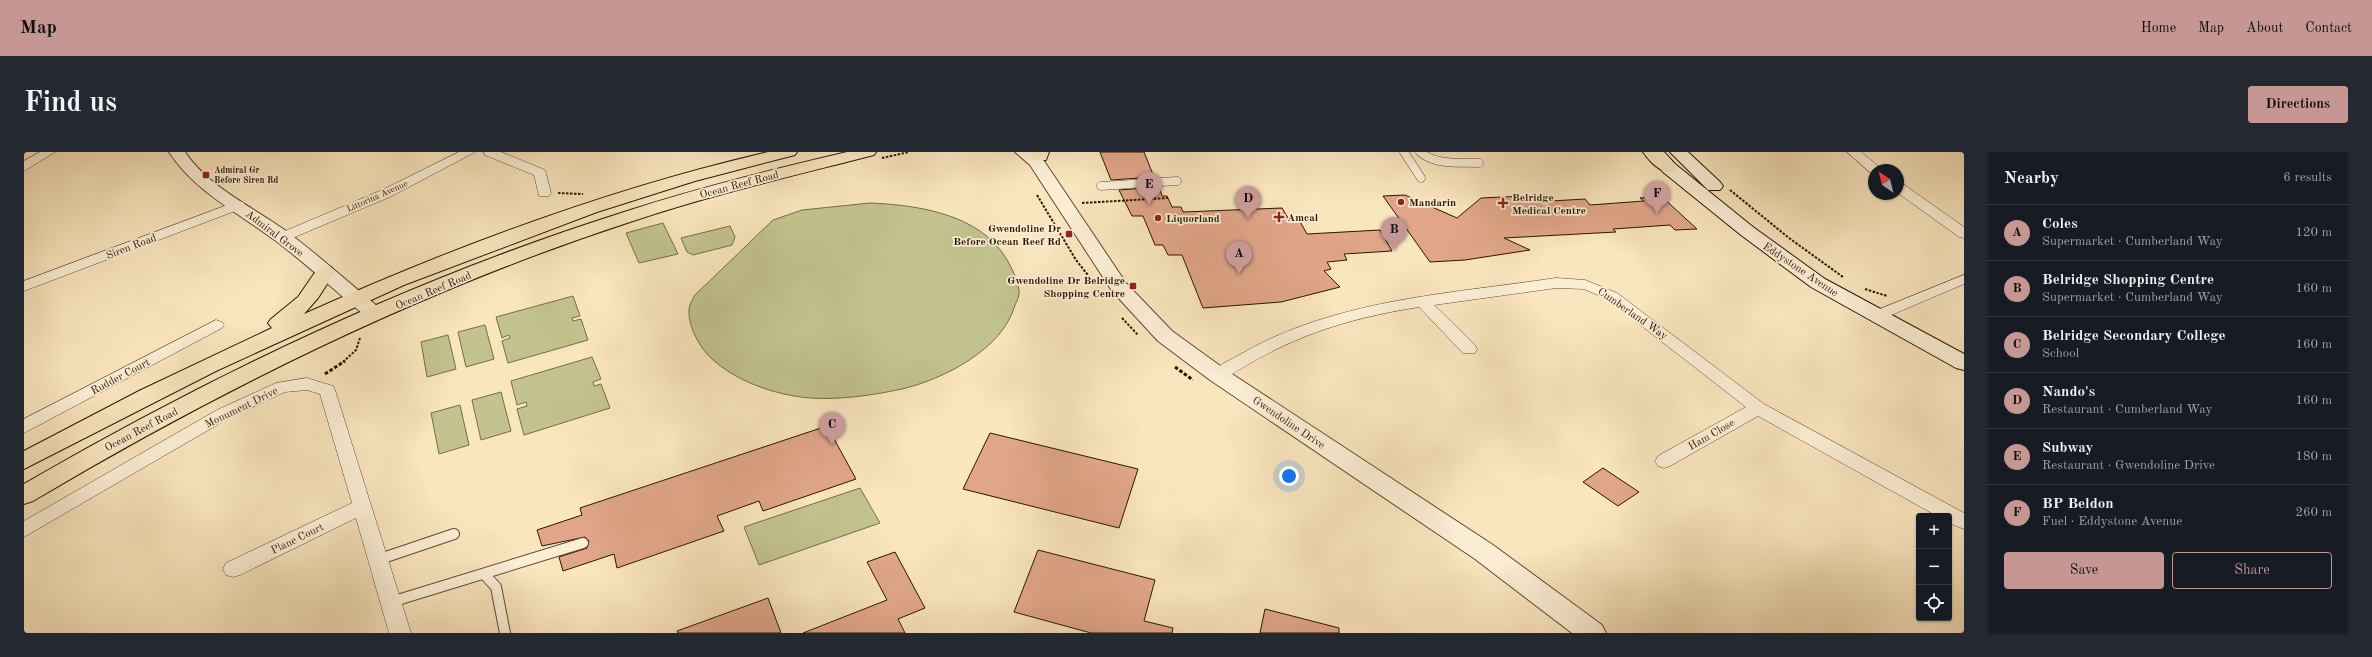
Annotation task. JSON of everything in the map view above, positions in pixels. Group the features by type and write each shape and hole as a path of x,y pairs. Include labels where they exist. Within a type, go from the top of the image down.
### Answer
{"main road":[{"name":"Ocean Reef Road","path":"24,461 264,338 355,298 462,254 563,218 661,186 789,152"},
{"path":"1651,152 1674,160"},
{"name":"Ocean Reef Road","path":"24,495 114,443 173,412 375,314 531,250 639,213 739,183 872,156"},
{"path":"186,377 294,314 319,284 325,272"}],"street":[{"path":"24,167 49,152"},
{"name":"Admiral Grove","path":"177,152 191,170 283,237 375,314"},
{"name":"Littorina Avenue","path":"283,237 387,193 469,152"},
{"path":"490,152 540,173 544,192"},
{"name":"Eddystone Avenue","path":"1655,152 1695,169 1794,250 1888,310 1964,363"},
{"path":"1853,152 1868,164"},
{"name":"Gwendoline Drive","path":"1036,155 1119,287 1165,336 1218,375 1484,552 1592,633"},
{"name":"Eddystone Avenue","path":"1674,160 1698,190 1747,231 1818,283 1888,310 1964,351"},
{"path":"1695,169 1704,183 1704,186 1698,190"},
{"path":"1904,191 1964,234"},
{"name":"Siren Road","path":"24,286 238,205"},
{"path":"1888,310 1964,279"},
{"name":"Cumberland Way","path":"1218,375 1264,347 1313,327 1350,316 1424,302 1556,283 1574,282 1599,288 1655,327 1758,408 1964,522"},
{"path":"1424,302 1469,348"},
{"name":"Rudder Court","path":"24,427 216,325"},
{"name":"Monument Drive","path":"24,530 223,414 282,388 307,384 327,390 400,633"},
{"name":"Ham Close","path":"1664,461 1758,408"},
{"name":"Plane Court","path":"233,569 361,507"}],"lane":[{"path":"1404,152 1421,178"},
{"path":"1420,152 1430,159 1438,161 1479,163"},
{"path":"1101,186 1177,181"},
{"path":"377,560 454,534"},
{"path":"391,602 583,543"},
{"path":"484,574 496,587 505,633"}],"path":[{"path":"872,156 909,152"},
{"path":"1727,188 1789,238 1847,279"},
{"path":"544,192 584,194"},
{"path":"1860,288 1885,295 1888,310"},
{"path":"307,384 339,366 352,356 360,346 361,333 355,336"}],"green space":[{"path":"870,203 908,206 946,215 964,222 980,231 994,243 1006,258 1017,282 1019,294 1008,321 998,335 985,348 970,360 953,370 918,384 876,394 834,398 807,398 772,391 750,383 730,373 712,359 699,343 690,323 689,310 695,295 773,220 802,210"},
{"path":"663,223 678,254 639,263 626,233"},
{"path":"730,226 735,237 732,245 693,255 687,252 681,238"},
{"path":"573,296 580,316 572,318 573,321 581,319 588,340 508,363 502,341 510,338 509,335 502,338 496,317"},
{"path":"485,325 494,359 466,367 458,332"},
{"path":"448,335 456,369 427,377 421,342"},
{"path":"592,357 601,379 593,382 594,386 601,384 610,408 524,435 517,409 527,406 526,402 517,405 511,381"},
{"path":"501,392 511,431 481,440 472,400"},
{"path":"460,405 469,445 439,454 431,413"},
{"path":"860,488 880,523 759,565 744,527"}],"building":[{"path":"1100,152 1144,152 1154,177 1111,180"},
{"path":"1159,187 1162,196 1167,196 1172,207 1181,207 1183,212 1282,208 1288,218 1298,218 1307,234 1380,230 1392,251 1344,254 1347,260 1327,262 1331,269 1324,271 1340,287 1281,302 1203,308 1182,255 1168,255 1163,245 1155,245 1143,216 1132,216 1119,190"},
{"path":"1405,195 1457,218 1481,198 1545,195 1551,201 1585,199 1590,205 1644,201 1640,198 1661,196 1697,229 1675,230 1670,225 1613,229 1616,232 1504,238 1530,250 1465,260 1430,262 1383,196"},
{"path":"827,426 856,479 763,511 759,501 717,516 724,531 617,568 614,554 563,571 559,557 587,548 589,541 585,537 542,546 537,530 582,515 580,508"},
{"path":"990,433 1138,469 1119,528 963,489"},
{"path":"1603,468 1639,492 1618,506 1583,482"},
{"path":"1038,550 1155,580 1144,621 1173,628 1172,633 1091,633 1014,612"},
{"path":"895,552 925,608 898,619 905,633 803,633 887,600 867,562"},
{"path":"768,598 781,633 678,633 677,631"},
{"path":"1265,609 1339,628 1339,633 1260,633"}],"place":[{"name":"Admiral Gr Before Siren Rd","path":"206,175"},
{"name":"Mandarin","path":"1401,202"},
{"name":"Belridge Medical Centre","path":"1503,203"},
{"name":"Subway","path":"1149,205"},
{"name":"BP Beldon","path":"1657,214"},
{"name":"Amcal","path":"1279,217"},
{"name":"Liquorland","path":"1158,218"},
{"name":"Nando's","path":"1248,219"},
{"name":"Gwendoline Dr Before Ocean Reef Rd","path":"1069,234"},
{"name":"Belridge Shopping Centre","path":"1394,250"},
{"name":"Coles","path":"1239,274"},
{"name":"Gwendoline Dr Belridge Shopping Centre","path":"1133,286"},
{"name":"Belridge Secondary College","path":"832,445"}]}
